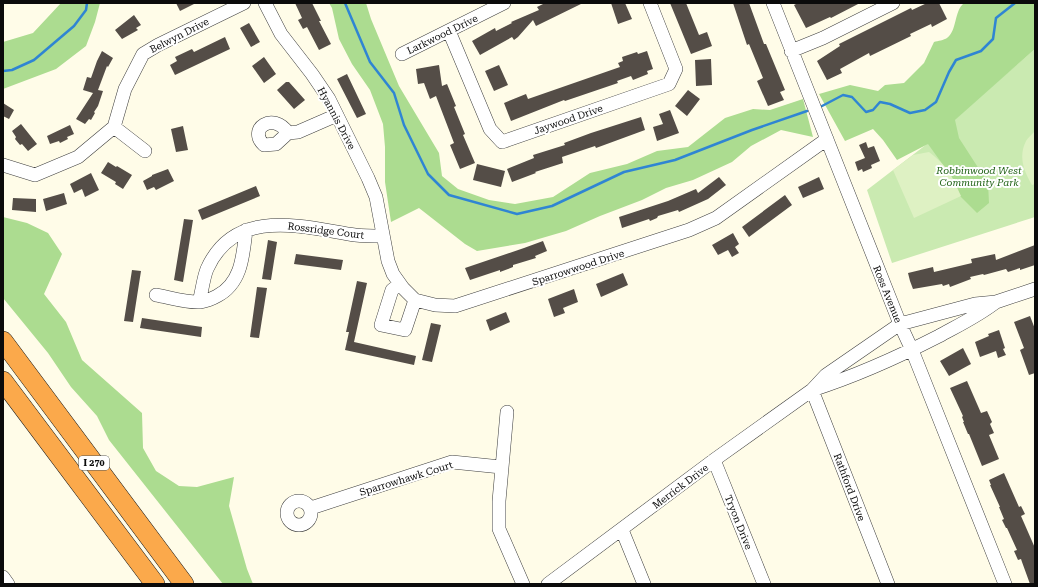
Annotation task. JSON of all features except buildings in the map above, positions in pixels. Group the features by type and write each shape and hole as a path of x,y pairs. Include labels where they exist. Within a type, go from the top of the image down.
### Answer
{"highway":[{"name":"I 270","path":"3,341 184,584"},
{"name":"I 270","path":"3,381 155,584"}],"street":[{"name":"Belwyn Drive","path":"114,127 126,89 143,54 158,45 244,3"},
{"name":"Hyannis Drive","path":"265,3 281,34 329,99 376,197 383,236"},
{"name":"Larkwood Drive","path":"402,54 504,3"},
{"name":"Jaywood Drive","path":"449,31 490,129 502,142 669,84 676,69 650,3"},
{"name":"Ross Avenue","path":"773,3 900,324 912,350 1006,584"},
{"path":"791,50 823,38 893,3"},
{"path":"288,133 298,132 336,115"},
{"path":"3,165 35,175 78,157 114,127 144,150"},
{"name":"Sparrowwood Drive","path":"415,300 435,305 455,306 689,230 716,218 827,139"},
{"name":"Rossridge Court","path":"199,302 207,270 216,254 228,240 246,230 289,224 357,235 383,236"},
{"path":"156,296 199,302 211,299 221,294 231,286 238,275 242,261 246,230"},
{"path":"383,236 388,261 393,274 415,300 405,330 381,325 392,290 400,284"},
{"name":"Merrick Drive","path":"548,584 714,460 812,390 826,375 900,324 975,304 996,302 1035,289"},
{"name":"Merrick Drive","path":"812,390 834,383 912,350 980,314 996,302"},
{"name":"Rathford Drive","path":"812,390 888,584"},
{"path":"507,412 501,468 499,529 523,584"},
{"name":"Tryon Drive","path":"714,460 764,584"},
{"name":"Sparrowhawk Court","path":"311,508 452,462 501,468"},
{"path":"622,530 644,584"},
{"path":"3,577 8,584"}],"green space":[{"path":"61,3 100,3 86,46 56,69 3,89 3,42 33,33"},
{"path":"329,3 366,3 371,19 399,86 439,153 442,176 458,189 489,200 515,204 553,197 590,173 627,164 657,151 688,147 725,118 753,109 770,110 803,99 813,137 781,130 751,146 732,162 693,180 666,188 642,200 566,231 525,243 477,251 465,244 419,208 391,222 385,182 385,147 383,124 370,90 352,64 339,39 332,8"},
{"path":"964,3 1035,3 1035,49 955,120 959,138 988,183 989,203 977,213 960,196 951,176 928,144 897,160 873,129 845,141 819,94 850,85 878,91 885,85 904,83 924,63 934,42 946,39 950,35 959,11"},
{"name":"Robbinwood West Community Park","path":"1035,49 1035,217 892,263 867,190 940,134 969,106"},
{"path":"1035,131 1035,184 1032,185 1024,169 1022,153 1026,141"},
{"path":"929,152 948,171 961,196 914,218 893,170 913,155"},
{"path":"3,217 27,223 48,233 62,254 44,294 66,322 82,360 142,413 143,448 156,471 179,486 197,487 234,477 229,506 247,569 253,584 223,584 109,440 97,416 71,387 48,353 3,298"}],"waterway":[{"path":"3,71 12,70 34,60 74,26 86,10 87,3"},
{"path":"345,3 370,62 394,93 404,125 428,174 449,195 517,214 552,206 624,172 675,160 752,130 807,111"},
{"path":"822,106 843,95 852,97 866,112 873,110 880,102 890,104 910,113 925,110 936,102 956,60 981,51 993,39 996,18 1015,3"}]}
